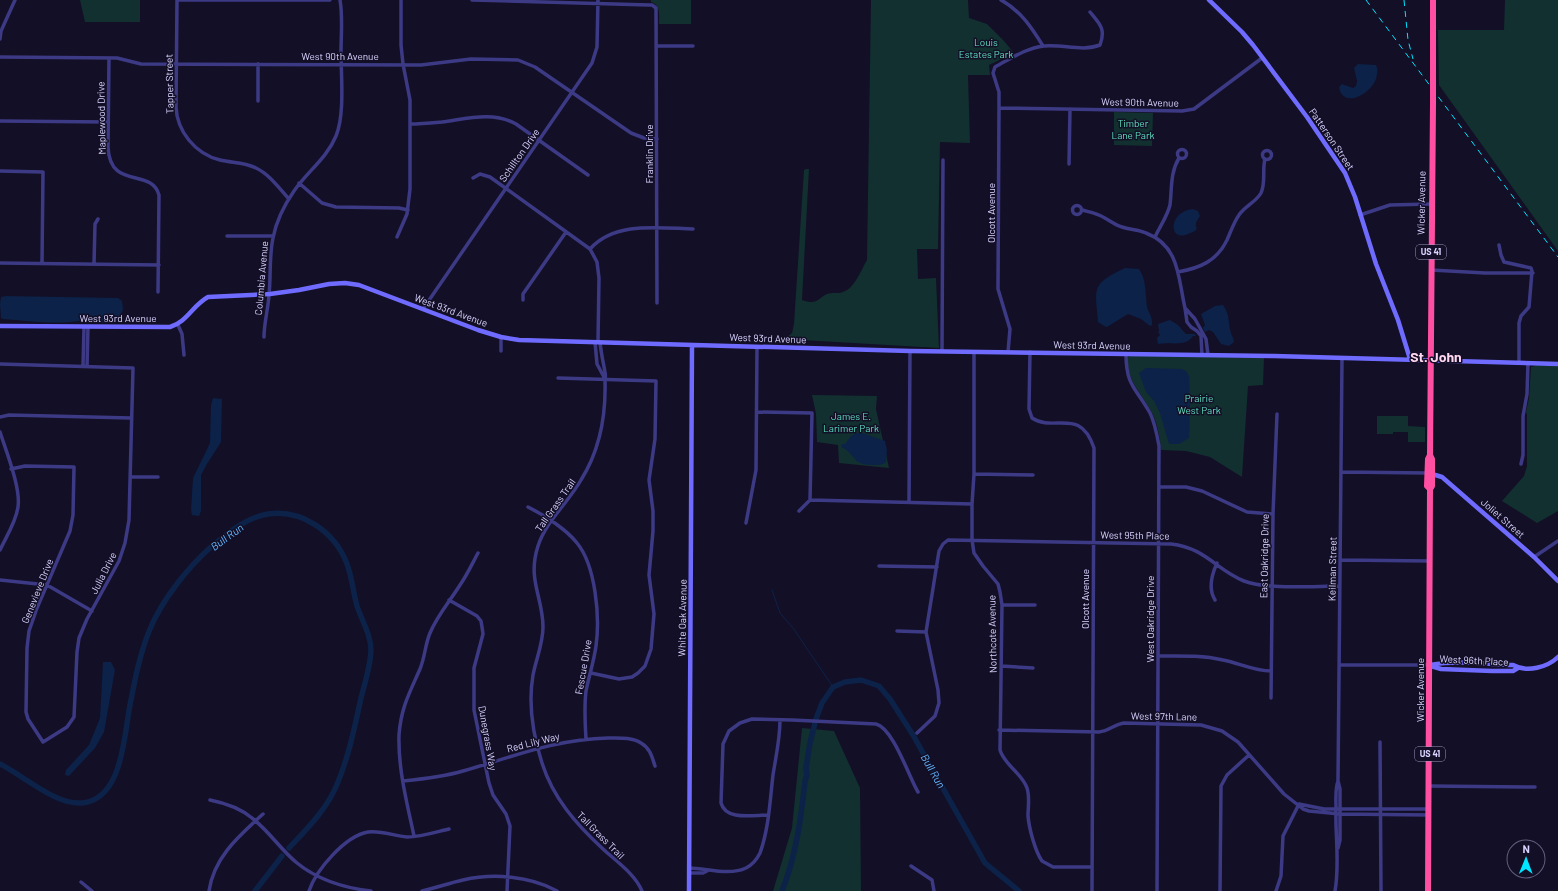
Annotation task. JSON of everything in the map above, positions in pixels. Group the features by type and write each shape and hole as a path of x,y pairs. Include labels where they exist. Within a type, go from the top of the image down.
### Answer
{"highway":[{"name":"Wicker Avenue","path":"1428,891 1430,786 1430,489 1432,486 1430,474 1432,459 1430,455 1433,0"}],"street":[{"path":"0,39 1,31 15,0"},
{"path":"177,0 330,0"},
{"name":"Tapper Street","path":"177,0 177,115 180,126 186,136 201,151 212,157 246,163 261,171 289,199"},
{"name":"Columbia Avenue","path":"264,337 264,326 270,294 271,249 273,236 289,199 299,183 325,156 338,132 341,113 340,0"},
{"path":"397,237 405,221 408,210 410,188 410,97 403,64 401,39 401,0"},
{"path":"472,0 598,2"},
{"path":"1001,0 1019,13 1034,30 1043,46 1090,48 1100,45 1103,37 1103,31 1098,21 1090,12"},
{"name":"Patterson Street","path":"1209,0 1242,32 1307,117 1346,173 1376,264 1398,320 1410,359"},
{"name":"Franklin Drive","path":"598,2 655,6 657,13 657,303"},
{"name":"Schillton Drive","path":"423,309 592,63 596,54 598,2"},
{"path":"657,46 693,46"},
{"name":"Olcott Avenue","path":"1008,352 1010,329 998,289 1000,108 999,92 993,73 995,67 1024,52 1043,46"},
{"name":"West 90th Avenue","path":"0,57 120,58 138,64 430,64 464,59 518,60 535,66 631,133 644,138 657,139"},
{"name":"Maplewood Drive","path":"109,58 108,153 113,166 121,174 149,181 158,192 158,292"},
{"name":"West 90th Avenue","path":"1000,108 1182,112 1194,109 1262,58"},
{"path":"258,64 258,102"},
{"path":"1069,164 1070,109"},
{"path":"410,124 437,122 467,117 499,118 513,123 588,175"},
{"path":"0,121 108,122"},
{"path":"1155,237 1170,206 1172,177 1179,158"},
{"path":"1178,272 1204,265 1212,260 1222,249 1238,216 1260,194 1263,183 1265,159"},
{"path":"942,351 943,160"},
{"path":"0,171 43,172 42,264"},
{"path":"473,178 480,174 490,178 590,249 604,236 622,230 657,228 693,229"},
{"path":"299,183 322,203 336,207 399,208 408,210"},
{"path":"1360,214 1390,205 1431,204"},
{"path":"1082,210 1099,215 1122,227 1139,230 1155,237 1172,254 1178,272 1186,320 1190,326 1201,333 1202,355"},
{"path":"94,264 95,224 98,219"},
{"path":"523,300 523,294 566,232"},
{"path":"227,236 273,236"},
{"path":"1499,245 1504,262 1531,268 1533,273 1529,306 1521,316 1519,323 1519,363"},
{"name":"Tall Grass Trail","path":"590,249 597,262 599,278 598,342 605,372 604,416 594,456 579,484 551,521 539,544 534,572 535,589 541,610 543,626 542,642 535,667 531,695 531,711 538,748 547,776 565,809 584,831 634,878 642,891"},
{"path":"0,263 159,264"},
{"path":"1431,270 1485,273 1533,273"},
{"name":"West 93rd Avenue","path":"0,326 170,327 178,325 202,300 208,297 270,294 329,284 345,283 359,285 501,337 519,340 910,351 1410,359 1558,364"},
{"path":"1185,308 1196,320 1201,333 1207,342 1208,355"},
{"path":"1190,326 1192,321 1196,320"},
{"path":"178,325 182,334 184,355"},
{"path":"0,364 85,367 86,327"},
{"path":"501,337 501,351"},
{"name":"White Oak Avenue","path":"689,891 692,345"},
{"path":"746,523 756,470 756,347"},
{"path":"908,502 910,351"},
{"name":"Northcote Avenue","path":"974,352 974,474 972,540 974,553 998,584 1002,605 999,730 1002,756 1006,763 1022,779 1028,790 1029,825 1040,859 1043,863 1050,866 1092,867"},
{"name":"Olcott Avenue","path":"1030,352 1029,409 1032,418 1042,422 1072,423 1084,430 1092,441 1095,456 1092,891"},
{"name":"West Oakridge Drive","path":"1126,354 1126,367 1129,381 1150,413 1158,437 1159,452 1156,891"},
{"name":"Keilman Street","path":"1335,891 1338,848 1336,840 1338,811 1336,789 1338,781 1342,358"},
{"path":"1521,464 1524,446 1523,423 1527,394 1528,363"},
{"name":"Julia Drive","path":"43,742 67,727 74,717 78,643 82,629 114,573 123,551 128,524 133,368 85,367"},
{"path":"558,378 656,380 655,439 649,480 653,519 653,543 649,575 653,602 653,626 650,649 647,662 643,668 629,678 619,679 590,673"},
{"path":"757,412 812,413 810,500"},
{"name":"East Oakridge Drive","path":"1271,698 1273,514 1277,414"},
{"path":"0,417 12,415 131,418"},
{"path":"0,432 18,492 16,516 0,550"},
{"name":"Genevieve Drive","path":"11,469 25,466 74,467 72,526 68,539 35,612 28,637 25,706 28,719 43,742"},
{"path":"1341,472 1430,474"},
{"path":"974,474 1033,475"},
{"name":"Joliet Street","path":"1430,474 1442,477 1534,557 1558,581"},
{"path":"130,477 158,477"},
{"path":"1159,487 1186,487 1202,491 1247,512 1273,514"},
{"path":"799,510 810,500 972,504"},
{"name":"Fescue Drive","path":"528,507 551,521 578,543 585,557 591,576 596,597 597,626 596,646 585,704 586,739"},
{"name":"West 95th Place","path":"937,567 940,549 944,543 951,540 1159,543 1187,547 1201,553 1232,575 1245,581 1257,584 1272,586 1339,586"},
{"path":"1534,557 1558,541"},
{"path":"414,836 403,780 399,741 404,707 407,696 420,669 429,635 439,615 461,584 478,553"},
{"path":"1341,560 1430,561"},
{"path":"1215,600 1211,592 1212,579 1217,563"},
{"path":"879,566 937,567 926,632 938,690 939,703 935,716 917,733"},
{"path":"0,580 47,585 92,611"},
{"name":"Dunegrass Way","path":"449,600 477,616 481,621 483,634 474,668 475,716 484,764 492,791 506,814 510,826 506,891"},
{"path":"1002,605 1035,605"},
{"path":"897,630 926,632"},
{"path":"1158,656 1209,657 1236,662 1262,671 1271,672"},
{"name":"West 96th Place","path":"1339,664 1430,665 1441,669 1513,671 1518,668 1539,667 1548,664 1558,656"},
{"path":"1001,666 1033,668"},
{"path":"768,815 732,815 724,809 721,802 722,746 724,739 729,731 740,723 752,719 881,725 892,739 918,792"},
{"path":"689,870 703,873 708,870 741,870 753,862 760,852 768,815 779,738 780,720"},
{"name":"West 97th Lane","path":"999,730 1093,732 1104,731 1116,725 1122,724 1201,725 1214,728 1235,739 1284,794 1303,809 1313,812 1381,808 1429,812"},
{"name":"Red Lily Way","path":"403,780 448,775 538,748 586,739 622,739 637,741 649,751 655,766"},
{"path":"1380,742 1380,891"},
{"path":"1220,891 1221,786 1227,775 1249,755"},
{"path":"1430,786 1535,787"},
{"path":"210,800 238,809 256,821 296,862 316,875 342,885 371,891"},
{"path":"1276,891 1281,876 1283,836 1298,804"},
{"name":"West 97th Lane","path":"1338,811 1381,815 1429,812"},
{"path":"209,891 212,877 220,858 229,846 263,814"},
{"path":"308,891 316,875 324,864 346,843 358,836 375,832 414,836 449,829"},
{"path":"911,866 932,880 934,891"},
{"path":"422,891 432,890 473,878 507,878 535,881 557,891"},
{"path":"81,882 92,891"}],"green space":[{"path":"80,0 140,0 140,22 85,22"},
{"path":"651,0 691,0 691,24 659,24 658,8 651,2"},
{"name":"Louis Estates Park","path":"871,0 968,0 969,18 987,24 1014,53 989,65 990,75 968,75 970,143 940,142 938,249 917,249 918,279 936,278 939,348 785,339 792,333 794,324 804,170 809,169 802,300 813,302 827,294 841,293 847,290 854,283 867,260"},
{"path":"1505,0 1558,0 1558,251 1439,85 1438,30 1504,30"},
{"name":"Timber Lane Park","path":"1114,112 1153,113 1152,146 1114,145"},
{"name":"Prairie West Park","path":"1132,355 1264,358 1263,385 1248,386 1242,477 1210,457 1186,451 1161,450 1159,433 1154,417 1136,388 1130,374 1128,357"},
{"path":"1537,365 1558,366 1558,511 1537,523 1502,501 1524,476 1527,466 1526,412 1529,398 1531,367"},
{"name":"James E. Larimer Park","path":"812,395 877,396 876,409 889,468 839,463 838,445 817,442 816,414"},
{"path":"1377,416 1408,416 1408,426 1425,427 1425,442 1408,442 1408,432 1377,434"},
{"path":"802,728 834,731 860,788 861,891 773,891 792,828"}],"water":[{"path":"1358,64 1376,65 1377,72 1375,81 1366,92 1353,98 1346,98 1342,94 1339,87 1342,84 1353,88 1356,86 1357,81 1354,68"},
{"path":"1193,209 1198,211 1200,216 1196,223 1196,230 1181,236 1177,234 1174,231 1175,220 1185,211"},
{"path":"1125,268 1139,269 1142,274 1145,283 1147,307 1152,320 1152,325 1150,326 1141,319 1128,314 1107,327 1098,322 1096,294 1098,288 1106,278"},
{"path":"1,297 118,298 122,301 123,310 118,321 100,323 88,319 57,323 3,319 1,318 0,304"},
{"path":"1223,305 1227,312 1231,334 1234,341 1229,346 1221,344 1213,332 1209,330 1205,332 1203,328 1205,325 1201,314 1215,306"},
{"path":"1170,320 1178,325 1186,334 1195,334 1196,336 1193,336 1190,340 1182,343 1158,344 1157,338 1160,335 1158,332 1158,324"},
{"path":"1146,368 1182,369 1186,371 1189,376 1189,438 1179,444 1169,444 1160,413 1154,401 1146,392 1139,373"},
{"path":"213,398 222,399 221,442 201,475 201,511 199,516 192,515 193,478 210,443 211,405"},
{"path":"857,433 862,433 885,441 887,450 886,462 877,465 866,465 854,459 850,453 841,447 842,444 845,444 851,436"},
{"path":"103,662 111,662 115,670 104,732 95,748 69,776 65,775 66,770 89,745 100,718"}],"waterway":[{"name":"Bull Run","path":"0,764 40,789 61,799 82,803 96,799 106,790 114,778 123,748 130,705 143,647 155,618 176,584 203,554 238,526 253,518 268,514 281,513 293,515 316,525 326,533 342,552 349,569 357,606 368,634 371,651 351,740 338,782 323,809 289,848"},
{"name":"Bull Run","path":"772,590 780,613 793,628 833,687"},
{"name":"Bull Run","path":"782,891 791,864 797,837 807,775 806,768 810,743 816,719 822,703 833,687 845,682 861,680 879,686 890,699 913,735 985,863 1019,891"},
{"name":"Bull Run","path":"255,891 282,856"}],"railway":[{"path":"1366,0 1558,257"},
{"path":"1404,0 1408,40 1413,59"}],"district":[{"name":"St. John","path":"1436,357"}]}
